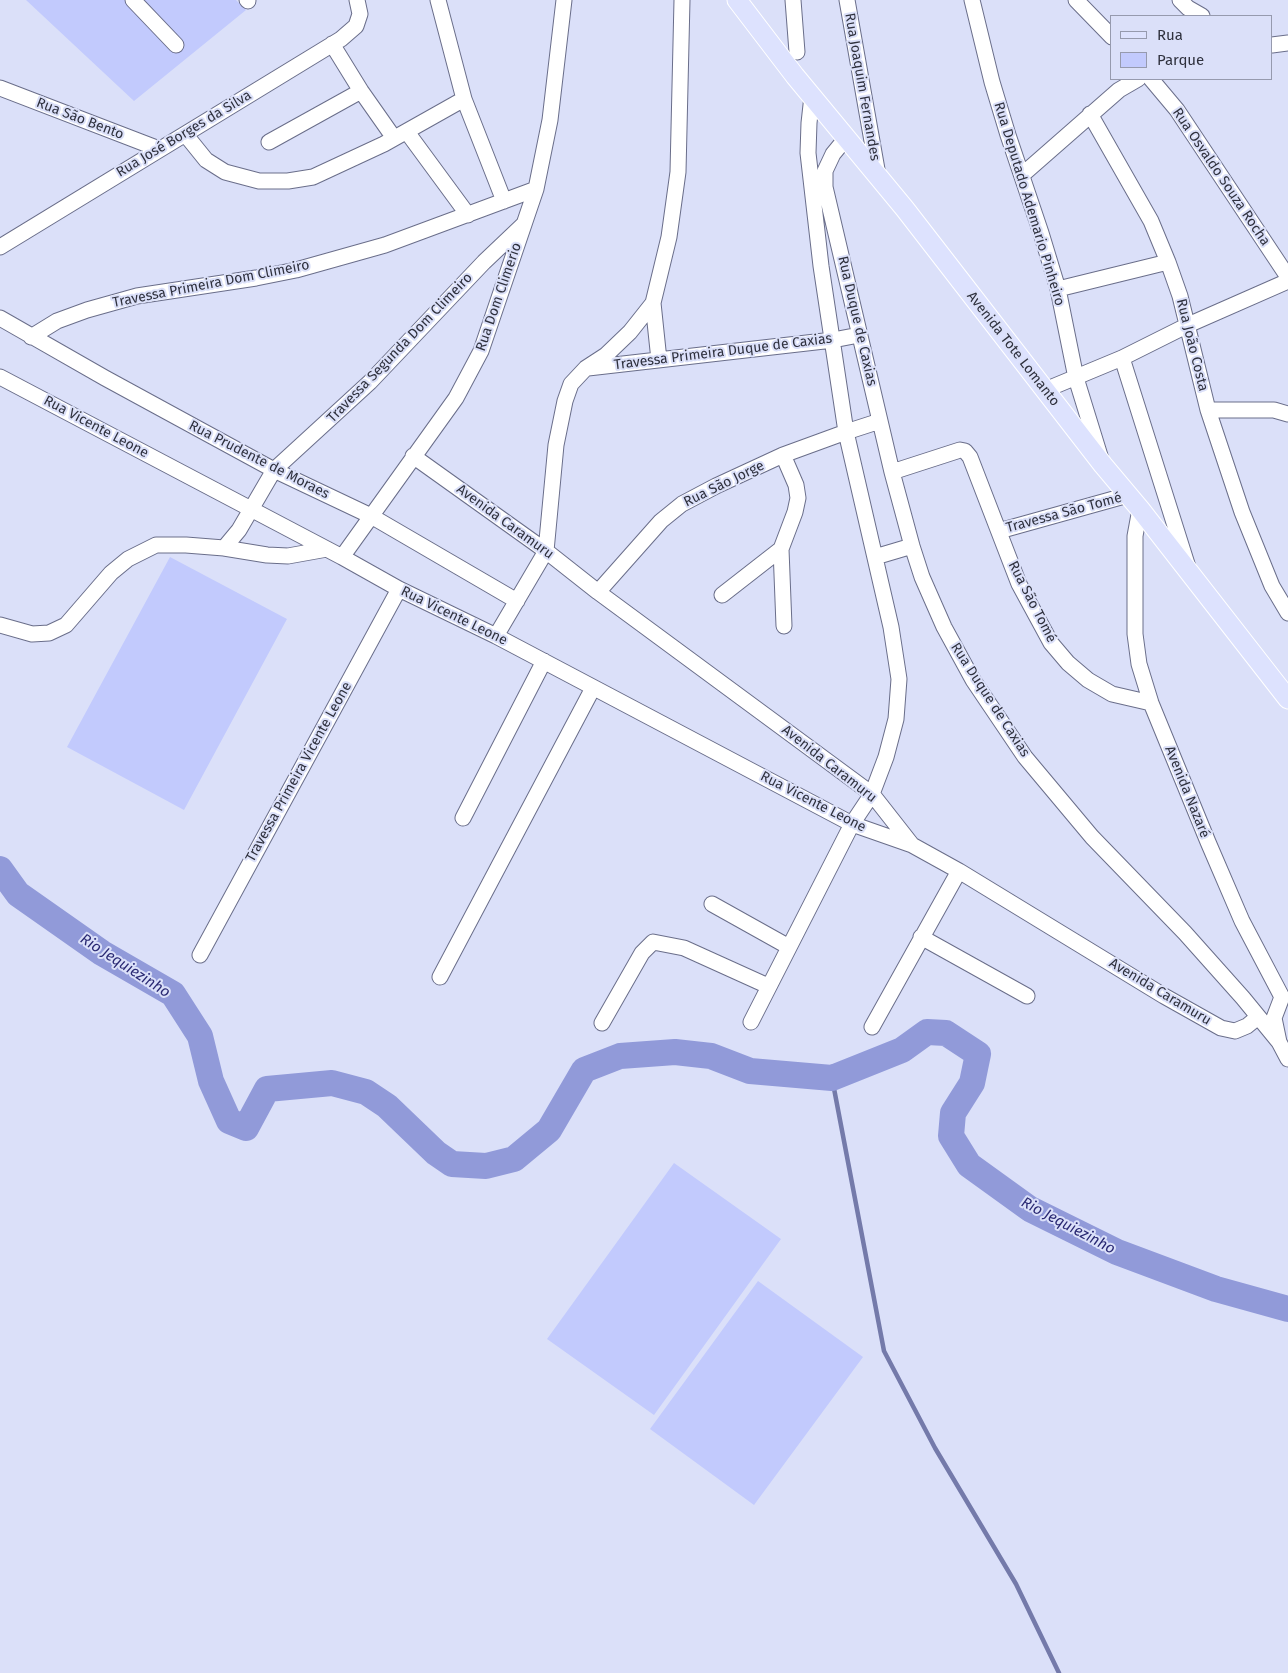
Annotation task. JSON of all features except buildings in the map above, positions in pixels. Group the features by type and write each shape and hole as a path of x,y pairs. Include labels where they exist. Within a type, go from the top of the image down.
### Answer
{"main road":[{"name":"Avenida Tote Lomanto","path":"737,0 812,96 878,174 1103,465 1288,699"}],"street":[{"path":"133,0 176,45"},
{"path":"438,0 464,99 504,201"},
{"name":"Rua Dom Climerio","path":"342,557 456,398 481,351 536,189 550,120 564,0"},
{"path":"659,360 653,303 669,237 678,172 682,0"},
{"path":"793,0 797,52"},
{"name":"Rua Joaquim Fernandes","path":"847,0 878,174"},
{"name":"Rua Deputado Ademario Pinheiro","path":"972,0 992,82 1058,290 1076,378 1103,465"},
{"path":"1076,0 1110,35"},
{"path":"1180,0 1188,8 1200,15"},
{"name":"Rua José Borges da Silva","path":"2,242 185,134 332,44 356,26 358,7"},
{"path":"332,44 361,91 468,215"},
{"path":"1022,175 1118,90 1136,80"},
{"name":"Rua Osvaldo Souza Rocha","path":"1153,80 1177,110 1288,277"},
{"name":"Rua São Bento","path":"0,88 159,149"},
{"path":"269,142 361,91"},
{"name":"Rua Duque de Caxias","path":"812,96 808,153 848,280 892,472 912,546 922,577 944,627 973,680 1026,757 1092,836 1185,932 1279,1042"},
{"path":"185,134 206,160 225,172 259,181 288,182 313,177 400,135 464,99"},
{"name":"Rua João Costa","path":"1090,114 1152,220 1180,296 1208,410 1242,512 1272,586 1288,613"},
{"name":"Rua Duque de Caxias","path":"751,1022 852,824 872,794 886,757 896,719 899,678 891,627 846,432 822,266 818,187 833,154 847,137"},
{"name":"Travessa Primeira Dom Climeiro","path":"31,337 57,322 95,307 137,296 296,270 385,245 536,189"},
{"name":"Travessa Segunda Dom Climeiro","path":"224,548 240,530 250,509 274,470 370,382 484,262 524,224"},
{"path":"1058,290 1168,262"},
{"path":"1045,390 1122,358 1188,325 1288,281"},
{"path":"496,636 546,551 556,445 565,402 571,384 586,368 606,355 630,332 653,303"},
{"name":"Rua Prudente de Moraes","path":"0,318 31,337 274,470 371,516 517,601"},
{"name":"Travessa Primeira Duque de Caxias","path":"586,368 833,340 860,335"},
{"path":"1122,358 1191,576"},
{"name":"Rua Vicente Leone","path":"0,377 327,549 399,589 496,636 852,824 912,845"},
{"path":"1208,410 1274,410 1288,414"},
{"name":"Rua São Jorge","path":"598,592 661,521 682,504 716,486 783,456 880,421"},
{"name":"Rua São Tomé","path":"892,472 960,450 965,451 970,457 1019,584 1051,643 1068,663 1088,680 1112,694 1151,703"},
{"name":"Avenida Caramuru","path":"413,456 546,551 598,592 872,794 912,845 959,871 1164,996 1221,1028 1236,1031 1247,1026 1258,1017"},
{"path":"783,456 796,485 798,498 781,549 784,626"},
{"name":"Travessa São Tomé","path":"998,531 1134,502"},
{"name":"Avenida Nazaré","path":"1134,502 1135,634 1138,664 1151,703 1242,921 1285,999 1274,1018 1279,1042 1288,1058"},
{"path":"0,625 32,634 49,633 66,625 111,573 128,559 156,545 224,548 267,555 288,556 327,549"},
{"path":"875,556 912,546"},
{"path":"722,595 781,549"},
{"name":"Travessa Primeira Vicente Leone","path":"200,955 399,589"},
{"path":"463,818 544,661"},
{"path":"440,977 593,688"},
{"path":"872,1027 959,871"},
{"path":"712,904 789,947"},
{"path":"920,938 1027,996"},
{"path":"602,1023 642,953 653,942 684,948 768,986"}],"green space":[{"path":"26,0 236,0 246,10 134,101"},
{"path":"170,557 287,619 184,810 67,747"},
{"path":"674,1163 781,1239 654,1415 547,1339"},
{"path":"758,1281 863,1357 754,1505 650,1429"}],"waterway":[{"name":"Rio Jequiezinho","path":"0,869 18,894 102,953 173,994 200,1036 211,1081 229,1121 246,1128 267,1089 332,1083 366,1092 387,1106 436,1153 452,1164 486,1166 514,1159 549,1130 584,1070 620,1056 675,1052 711,1056 750,1071 832,1078 902,1050 927,1032 946,1033 978,1054 972,1083 953,1113 951,1136 969,1165 1030,1209 1117,1252 1216,1289 1288,1309"},
{"path":"832,1078 884,1351 935,1448 1016,1584 1059,1673"}]}
